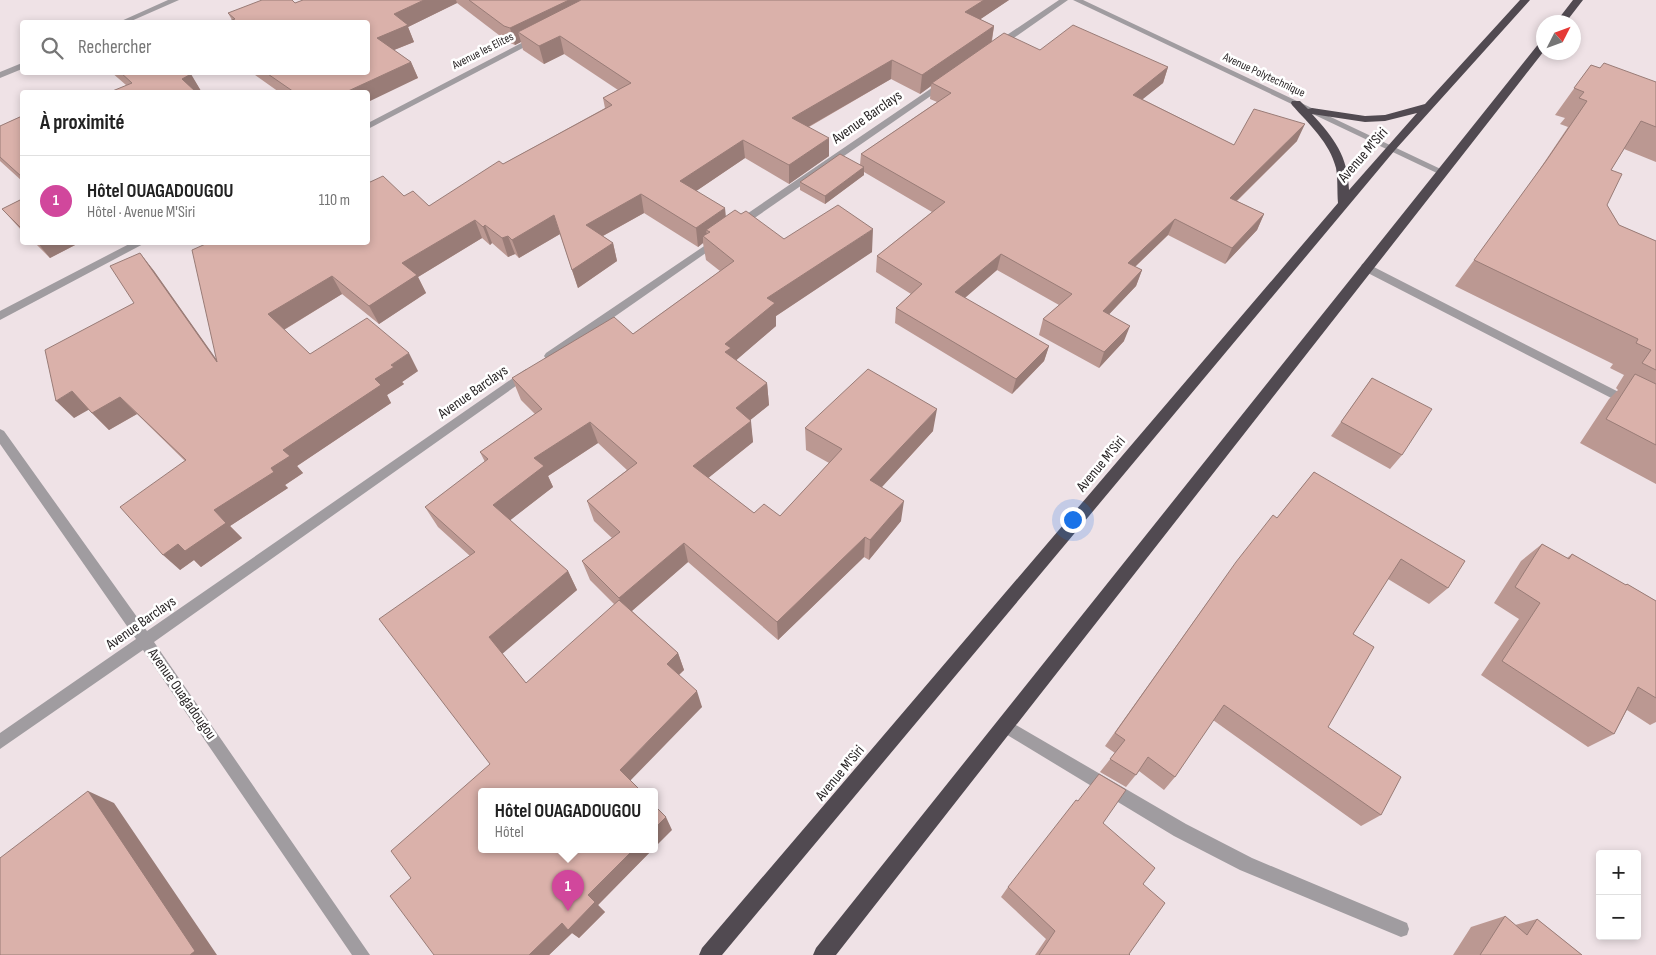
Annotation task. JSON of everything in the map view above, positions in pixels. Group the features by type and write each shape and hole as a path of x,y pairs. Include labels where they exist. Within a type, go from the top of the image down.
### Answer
{"highway":[{"name":"Avenue M'Siri","path":"709,955 1391,148 1525,0"},
{"path":"1566,15 1578,0"},
{"path":"823,955 1536,54"},
{"path":"1296,103 1336,153 1342,168 1344,204"},
{"path":"1312,111 1365,119 1385,118 1430,105"}],"street":[{"path":"128,20 175,0"},
{"path":"992,50 1064,0"},
{"name":"Avenue Polytechnique","path":"1077,0 1442,172"},
{"name":"Avenue les Elites","path":"370,125 547,33"},
{"path":"0,75 20,67"},
{"name":"Avenue Barclays","path":"0,742 144,639 951,78"},
{"path":"0,316 136,245"},
{"path":"1366,267 1656,416"},
{"name":"Avenue Ouagadougou","path":"0,434 362,955"},
{"path":"1004,725 1180,830 1246,864 1401,929"}],"building":[{"path":"262,0 292,0 295,3 303,0 424,0 394,14 408,25 377,38 411,62 350,90 291,90 269,75 370,75 370,20 232,20 235,19 228,13"},
{"path":"469,0 569,0 510,28 504,26"},
{"path":"581,0 984,0 965,12 994,26 922,75 892,60 792,118 829,138 789,165 743,140 680,181 725,208 696,228 641,194 586,225 613,243 572,270 554,215 512,240 508,236 502,238 475,220 402,263 417,275 369,306 332,276 268,314 310,354 367,318 409,353 391,365 394,367 375,379 381,385 283,450 290,456 271,468 274,472 214,510 226,523 185,551 178,544 163,555 120,507 186,460 120,397 92,413 72,391 56,401 45,350 134,303 110,266 140,253 217,362 192,250 203,245 370,245 370,182 383,176 404,196 413,191 429,206 499,161 503,164 612,105 603,98 631,83 560,36 539,46 518,32"},
{"path":"1073,25 1168,67 1133,95 1234,145 1254,109 1305,124 1230,198 1264,214 1232,248 1175,219 1128,263 1142,270 1103,311 1130,326 1104,352 1043,319 1072,294 1001,254 955,292 1049,346 1016,379 896,308 922,284 877,256 945,202 861,154 951,93 932,83 1004,33 1040,50"},
{"path":"1604,63 1656,82 1656,127 1641,121 1611,170 1622,174 1607,205 1619,225 1656,241 1656,370 1642,363 1651,350 1636,343 1638,339 1474,260 1587,101 1579,98 1584,92 1574,88 1591,65 1600,68"},
{"path":"123,75 189,75 182,79 194,90 115,90 132,83"},
{"path":"20,117 20,175 0,157 0,126"},
{"path":"840,154 864,167 825,196 800,182"},
{"path":"20,200 20,227 2,209"},
{"path":"838,205 873,229 767,298 775,303 725,344 731,348 725,352 767,383 736,408 751,421 693,466 754,513 764,504 780,516 842,449 805,428 868,369 937,409 870,480 904,501 870,540 865,537 777,622 684,543 619,598 582,561 620,532 587,501 637,463 590,422 534,458 544,466 493,505 568,571 489,637 526,683 619,600 678,653 667,664 697,691 620,770 638,788 478,788 478,853 630,853 588,895 595,902 568,930 562,923 529,955 434,955 390,896 411,878 391,851 490,764 379,619 475,552 425,507 488,459 480,452 542,409 512,378 614,317 633,334 734,261 703,236 710,232 706,230 735,210 741,214 746,211 784,239"},
{"path":"1635,374 1656,384 1656,445 1606,419"},
{"path":"1372,378 1432,409 1402,455 1341,422"},
{"path":"1314,472 1465,561 1448,588 1401,559 1353,634 1374,647 1328,727 1401,777 1381,815 1224,705 1175,777 1148,757 1136,775 1110,759 1125,740 1115,733 1236,562 1273,515 1277,518"},
{"path":"1542,544 1569,559 1572,554 1656,601 1656,698 1638,687 1614,734 1502,661 1540,603 1515,587"},
{"path":"1099,774 1126,790 1103,823 1155,868 1143,884 1165,903 1130,955 1039,955 1055,931 1008,887 1076,800 1078,801"},
{"path":"88,791 195,951 190,955 0,955 0,858"},
{"path":"658,809 666,817 658,825"},
{"path":"1505,916 1527,935 1537,919 1582,955 1480,955"}],"place":[{"name":"Hôtel OUAGADOUGOU","path":"568,911"}]}
